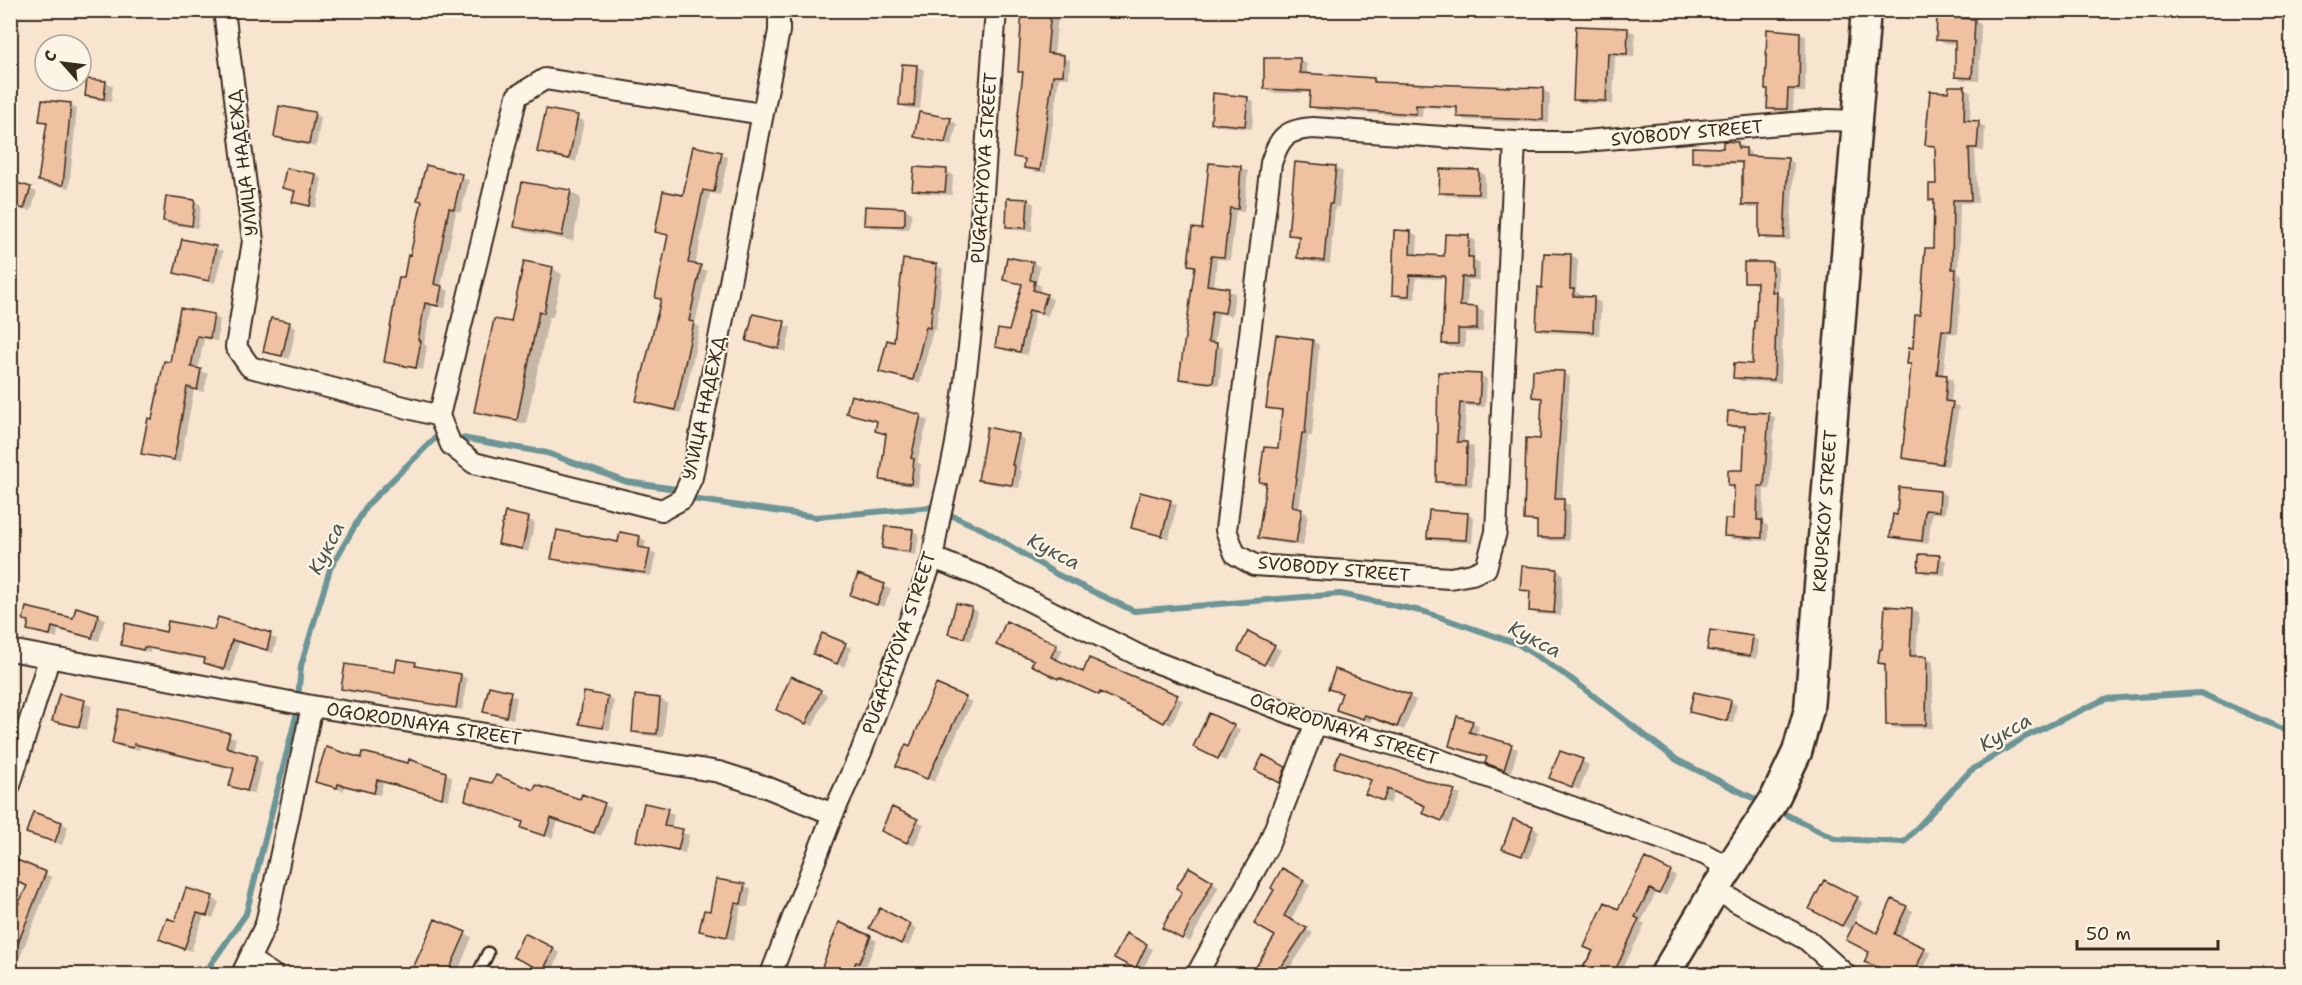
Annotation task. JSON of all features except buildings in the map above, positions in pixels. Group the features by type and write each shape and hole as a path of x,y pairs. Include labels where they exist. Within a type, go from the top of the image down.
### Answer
{"street":[{"name":"УЛИЦА НАДЕЖД","path":"224,10 253,241 236,347 250,367 439,416 451,445 474,463 662,510 682,499 692,477 779,31 779,10"},
{"name":"PUGACHYOVA STREET","path":"771,975 832,814 861,752 933,558 936,525 957,439 975,281 996,10"},
{"name":"KRUPSKOY STREET","path":"1665,975 1722,879 1769,808 1797,752 1809,709 1847,220 1858,121 1866,10"},
{"path":"439,416 517,96 545,79 762,114"},
{"name":"SVOBODY STREET","path":"1515,142 1496,532 1486,568 1450,578 1254,565 1235,554 1226,531 1270,163 1278,143 1293,129 1313,128 1515,142 1573,142 1828,120 1858,121"},
{"name":"OGORODNAYA STREET","path":"933,558 980,576 1140,656 1316,723 1412,750 1704,854 1722,879 1807,940 1845,975"},
{"name":"OGORODNAYA STREET","path":"10,650 312,706 719,772 766,787 832,814"},
{"path":"10,785 49,659"},
{"path":"272,975 246,967 266,924 312,706"},
{"path":"1197,975 1268,846 1316,723"}],"lane":[{"path":"478,975 488,953"}],"waterway":[{"name":"Кукса","path":"462,438 547,453 627,482 676,489"},
{"name":"Кукса","path":"298,698 301,666 330,569 367,505 434,439"},
{"name":"Кукса","path":"692,499 816,517 933,507 984,530 1058,575 1134,611 1340,594 1425,612 1518,644 1570,678 1677,760 1763,803"},
{"name":"Кукса","path":"1777,810 1836,839 1904,842 1970,771 2025,737 2105,699 2200,693 2292,733"},
{"name":"Кукса","path":"204,974 246,914 296,716"}]}
